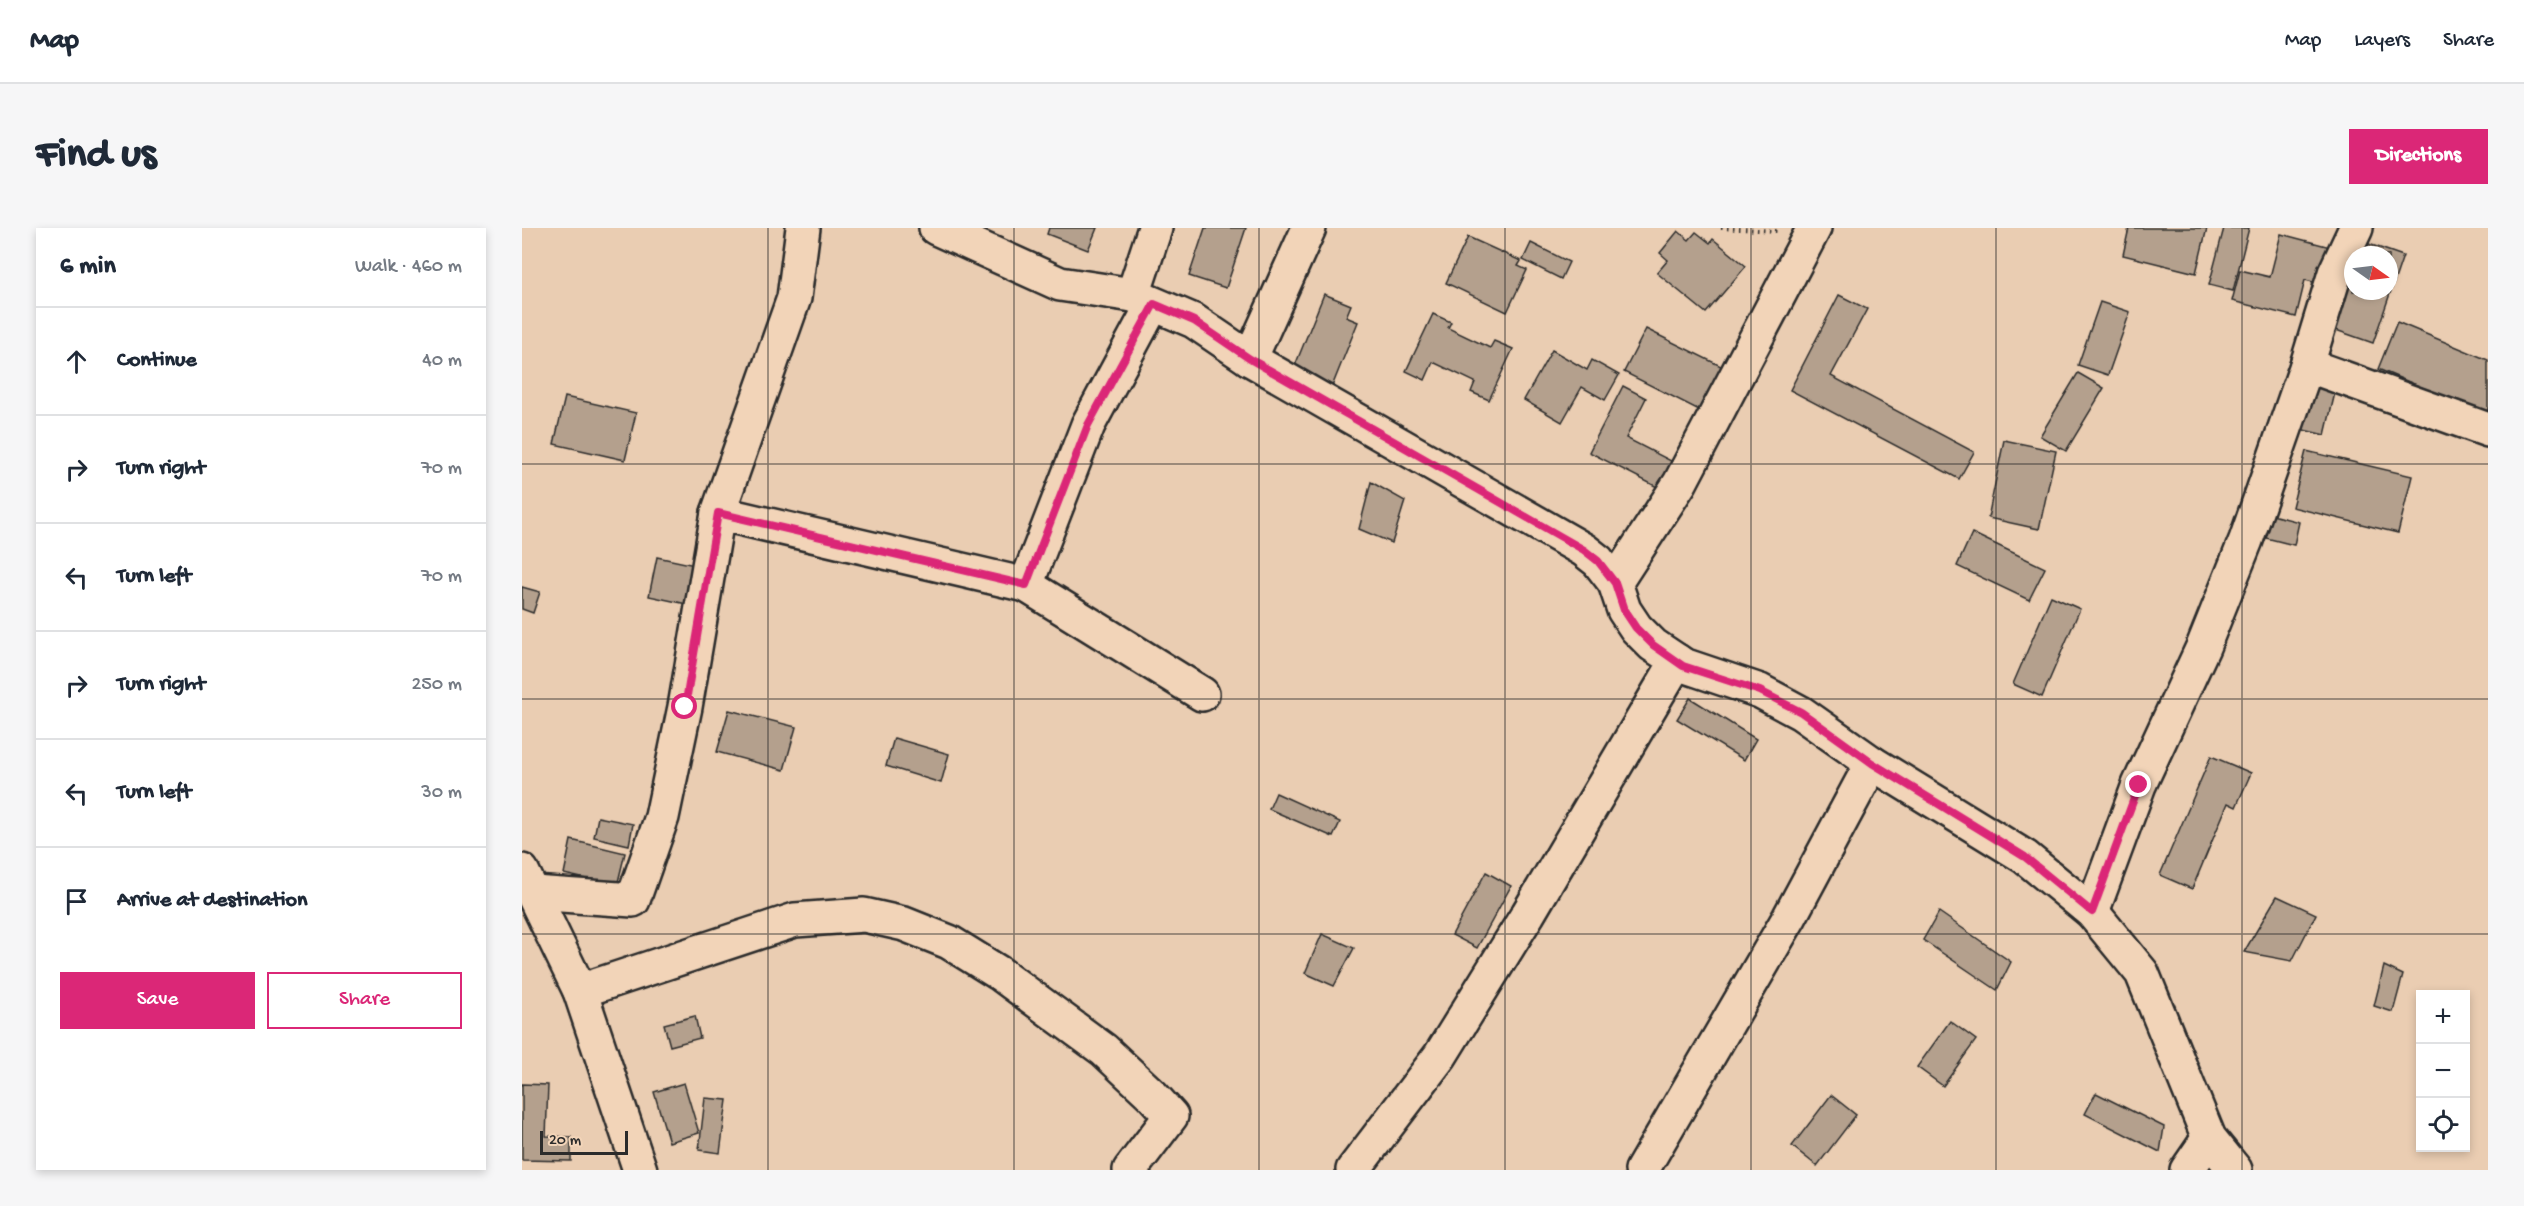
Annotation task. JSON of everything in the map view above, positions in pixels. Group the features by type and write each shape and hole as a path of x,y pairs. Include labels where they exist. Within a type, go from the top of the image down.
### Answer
{"street":[{"path":"527,882 633,900 662,818 685,707 718,513 794,298 803,228"},
{"path":"936,228 1060,284 1143,300 1194,321 1250,359 1584,550 1598,561 1615,583 1624,610 1636,628 1653,645 1683,666 1760,691 1801,712 1872,763 2025,857 2092,912 2142,973 2209,1138 2235,1170"},
{"path":"1026,585 1088,425 1143,300 1155,228"},
{"path":"1250,359 1309,228"},
{"path":"2092,912 2139,785 2203,647 2241,551 2307,365 2335,273 2356,228"},
{"path":"1615,583 1680,483 1812,231"},
{"path":"2307,365 2488,430"},
{"path":"718,513 1026,585 1202,694"},
{"path":"1353,1170 1440,1056 1528,914 1677,661"},
{"path":"1642,1170 1789,918 1872,763"},
{"path":"527,882 580,991 640,1170"},
{"path":"580,991 795,920 864,915 904,924 949,942 999,973 1104,1050 1152,1095 1171,1116 1130,1170"},
{"path":"2187,1170 2209,1138"}],"path":[{"path":"1721,228 1812,231"}],"building":[{"path":"1049,228 1097,228 1088,250 1047,234"},
{"path":"1205,228 1246,228 1226,288 1189,276"},
{"path":"2129,228 2207,228 2196,273 2123,255"},
{"path":"2224,228 2249,228 2233,291 2209,285"},
{"path":"1678,231 1689,240 1696,232 1710,243 1713,239 1746,266 1706,313 1657,273 1668,260 1660,253"},
{"path":"2281,234 2334,248 2325,285 2305,280 2296,317 2232,301 2240,270 2270,277"},
{"path":"1468,237 1521,261 1518,266 1527,270 1507,312 1446,283"},
{"path":"2363,242 2374,246 2362,246"},
{"path":"1531,243 1569,262 1561,279 1523,260"},
{"path":"2398,254 2403,256 2398,270"},
{"path":"1324,294 1351,305 1346,317 1358,322 1329,394 1290,378"},
{"path":"1839,295 1867,309 1831,376 1974,452 1959,479 1790,390"},
{"path":"2344,297 2344,300 2388,300 2373,343 2333,329"},
{"path":"2100,302 2130,312 2108,375 2078,365"},
{"path":"1433,314 1451,322 1448,328 1490,348 1494,341 1513,349 1489,400 1471,392 1475,382 1433,362 1425,380 1406,371"},
{"path":"2397,322 2488,360 2488,415 2378,369"},
{"path":"1646,329 1729,370 1707,414 1624,372"},
{"path":"1552,350 1587,370 1592,360 1619,375 1605,400 1582,387 1562,422 1524,400"},
{"path":"2078,373 2104,388 2066,451 2040,436"},
{"path":"2308,373 2338,380 2325,435 2295,428"},
{"path":"1623,386 1646,398 1626,438 1675,463 1661,489 1589,452"},
{"path":"565,397 636,413 625,460 554,444"},
{"path":"2004,440 2056,451 2039,529 1988,518"},
{"path":"2306,451 2412,476 2398,533 2292,507"},
{"path":"1371,482 1405,501 1392,543 1359,529"},
{"path":"2272,515 2299,522 2294,545 2266,538"},
{"path":"1972,533 2045,568 2029,600 1957,566"},
{"path":"657,557 695,565 687,604 649,596"},
{"path":"522,587 540,592 533,613 522,609"},
{"path":"2051,596 2080,609 2042,697 2013,684"},
{"path":"1690,698 1756,739 1744,760 1677,719"},
{"path":"729,710 796,727 784,770 717,752"},
{"path":"894,738 949,754 941,783 886,766"},
{"path":"2211,756 2251,773 2236,807 2228,803 2192,889 2160,875"},
{"path":"1276,793 1340,822 1333,837 1269,809"},
{"path":"598,817 633,824 629,845 594,837"},
{"path":"571,840 625,853 617,886 564,874"},
{"path":"1486,872 1511,886 1477,948 1452,935"},
{"path":"2277,896 2316,914 2292,961 2244,952"},
{"path":"1939,912 2011,962 1997,990 1923,940"},
{"path":"1322,934 1354,948 1334,986 1305,973"},
{"path":"2384,966 2403,975 2393,1012 2374,1006"},
{"path":"695,1016 700,1038 670,1046 664,1024"},
{"path":"1950,1021 1976,1040 1943,1086 1917,1067"},
{"path":"684,1083 699,1133 669,1142 654,1092"},
{"path":"522,1084 548,1085 546,1136 571,1137 571,1161 522,1160"},
{"path":"2096,1093 2164,1127 2160,1152 2085,1114"},
{"path":"1831,1095 1856,1115 1817,1166 1792,1146"},
{"path":"705,1098 727,1100 720,1153 699,1150"}],"route":[{"path":"685,707 718,513 1026,585 1088,425 1154,304 1194,321 1250,359 1584,550 1598,561 1615,583 1624,610 1636,628 1653,645 1683,666 1760,691 1801,712 1872,763 2025,857 2092,912 2139,785"}]}
